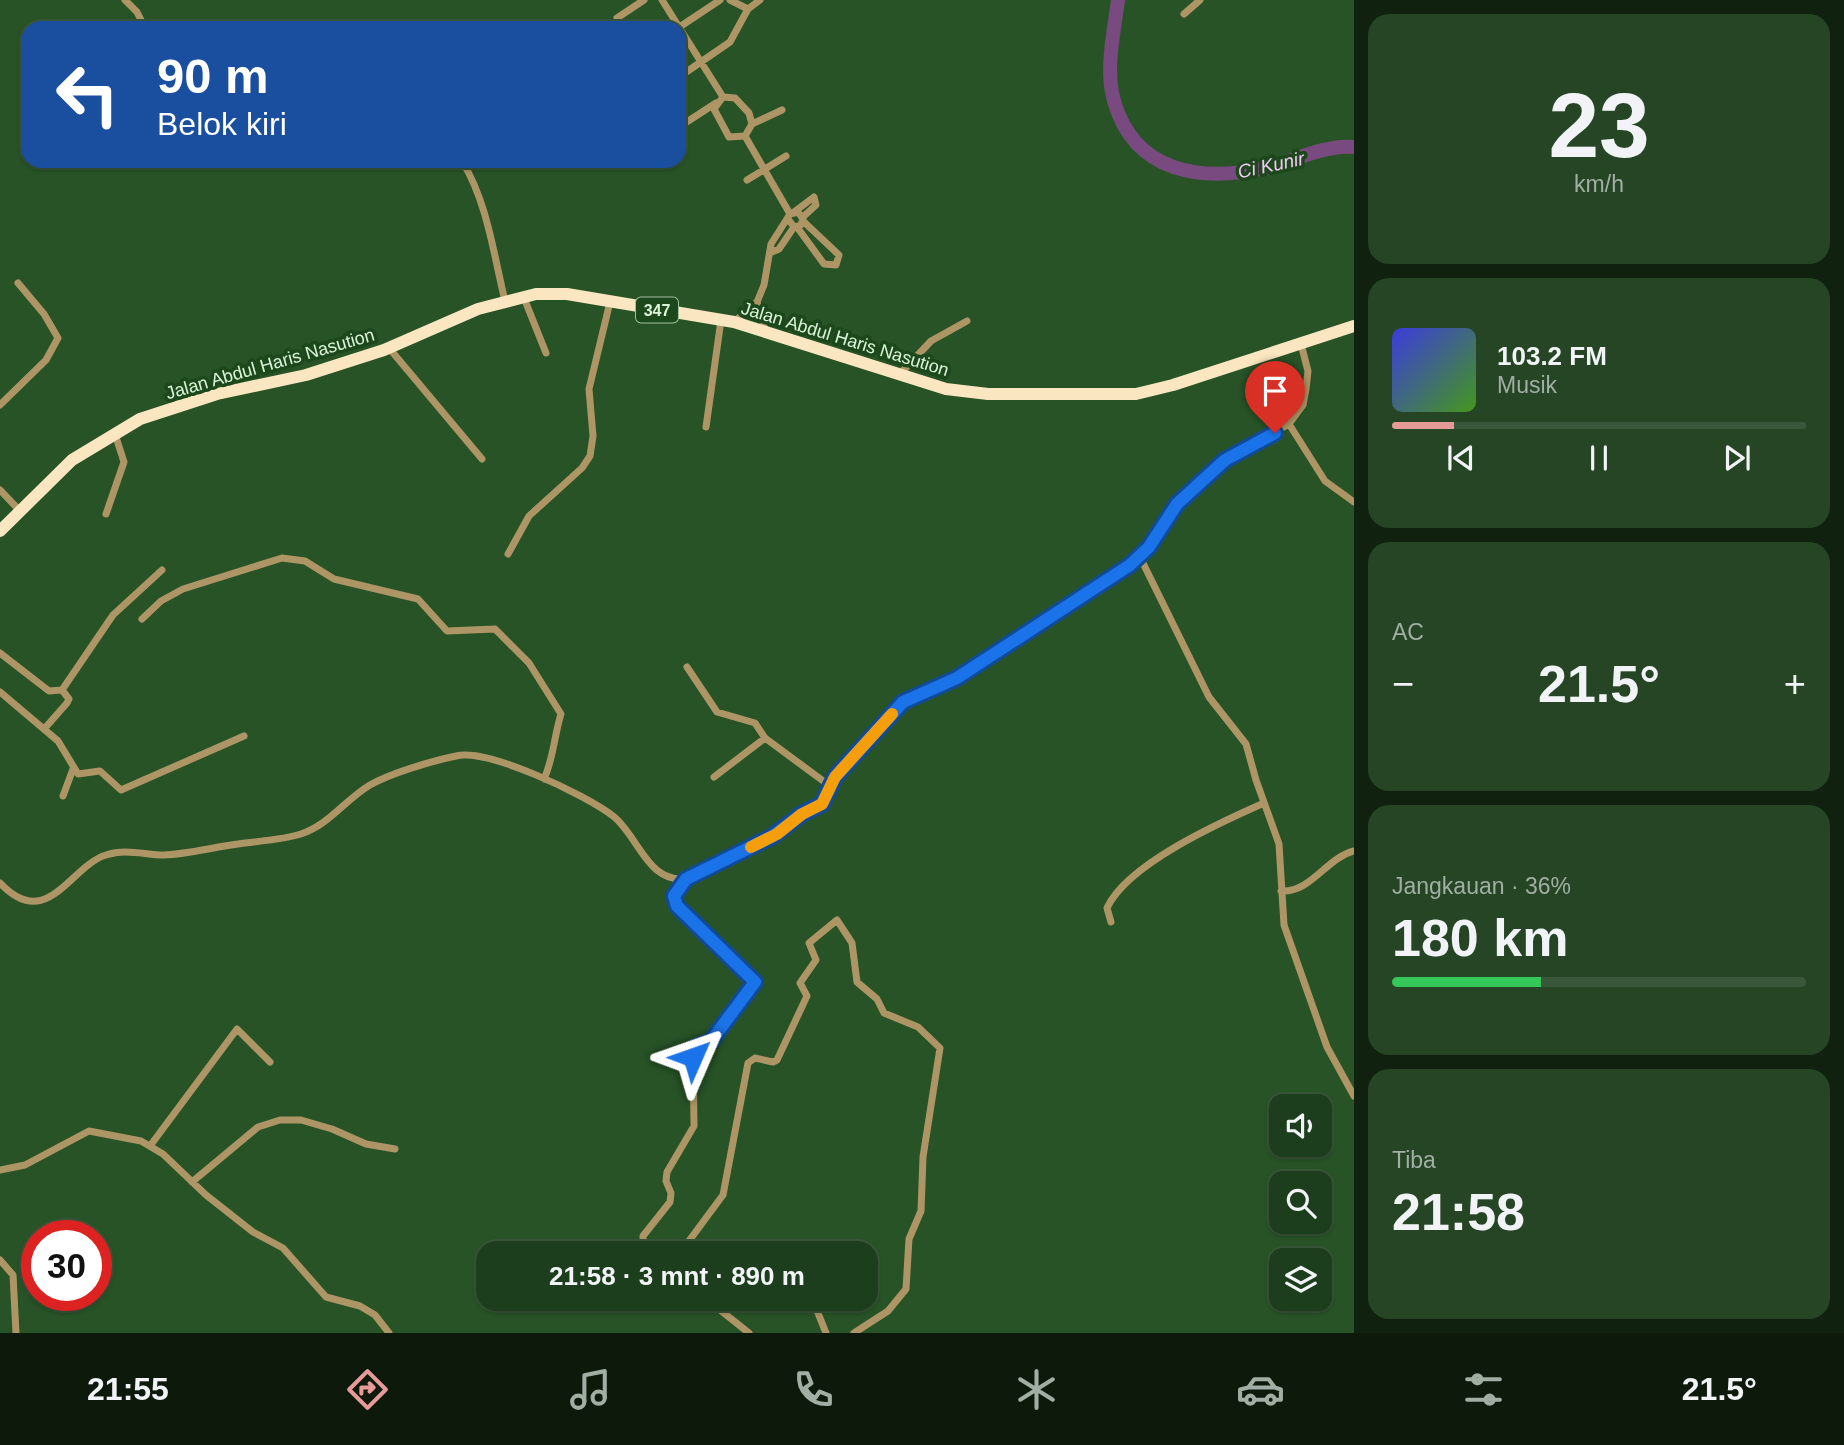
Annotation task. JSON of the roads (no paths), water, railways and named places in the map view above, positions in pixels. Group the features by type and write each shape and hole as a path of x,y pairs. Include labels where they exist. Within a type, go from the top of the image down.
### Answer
{"main road":[{"name":"Jalan Abdul Haris Nasution","path":"0,531 72,460 140,419 218,394 306,375 389,348 478,309 536,294 567,294 727,321 765,330 946,389 988,394 1136,394 1354,326"}],"street":[{"path":"125,0 142,21"},
{"path":"617,18 644,0"},
{"path":"662,0 675,21"},
{"path":"686,23 720,0"},
{"path":"730,0 748,9"},
{"path":"686,73 734,38 748,9 760,0"},
{"path":"1184,14 1200,0"},
{"path":"686,39 723,97"},
{"path":"686,122 723,97 735,98 749,113 752,124"},
{"path":"716,103 715,113 726,134 734,138 745,136 752,124 782,110"},
{"path":"745,136 791,215 839,255 836,265 824,264 799,223 791,215"},
{"path":"747,180 786,156"},
{"path":"466,168 471,177 506,301"},
{"path":"765,330 757,302 772,252 771,244 791,215 814,197 817,203 778,250 772,252"},
{"path":"0,405 43,363 58,338 44,314 18,283"},
{"path":"524,298 546,353"},
{"path":"508,554 529,516 582,468 590,456 592,430 588,394 610,302"},
{"path":"706,427 727,321 757,302"},
{"path":"900,374 931,341 967,321"},
{"path":"0,883 20,897 40,901 68,886 97,858 111,853 164,855 301,834 322,824 370,785 459,755 519,768 614,817 649,863 662,874 680,880 686,879 773,836 802,814 818,807 825,800 830,786 908,698 957,678 1140,557 1177,504 1225,460 1289,424 1303,405 1306,389 1308,371 1301,344"},
{"path":"389,348 482,459"},
{"path":"1289,424 1325,481 1354,502"},
{"path":"106,514 124,462 115,434"},
{"path":"0,490 20,511"},
{"path":"1140,557 1209,696 1244,739 1279,844 1282,918 1327,1047 1354,1094"},
{"path":"142,619 161,601 183,589 278,558 306,561 334,579 411,596 428,607 447,631 495,629 529,663 561,714 555,729 554,756 544,779"},
{"path":"62,690 113,615 162,570"},
{"path":"0,653 49,691 62,690"},
{"path":"687,667 710,706 721,714 755,723 765,738 830,786"},
{"path":"45,728 69,699 62,690"},
{"path":"0,692 58,741 78,774 100,771 118,788 125,789 244,736"},
{"path":"715,777 765,738"},
{"path":"63,796 73,769"},
{"path":"1111,922 1107,908 1111,899 1138,872 1174,848 1264,803"},
{"path":"1281,891 1298,890 1337,857 1354,851"},
{"path":"643,1241 643,1236 670,1202 667,1172 694,1126 693,1049 711,1041 755,984 754,979 673,900 686,879"},
{"path":"689,1241 723,1195 748,1063 755,1058 777,1060 807,996 800,983 816,960 809,943 837,920 852,943 857,982 877,999 884,1013 918,1027 940,1048 923,1157 920,1211 909,1239 906,1289 888,1311 854,1333"},
{"path":"150,1146 237,1030 270,1062"},
{"path":"192,1182 258,1127 279,1120 301,1120 332,1129 366,1144 395,1149"},
{"path":"0,1170 25,1165 89,1131 150,1146 163,1154 192,1182 253,1232 283,1248 326,1297 360,1306 375,1315 389,1333"},
{"path":"0,1260 13,1275 16,1333"},
{"path":"721,1311 749,1333"},
{"path":"817,1311 826,1333"}],"waterway":[{"name":"Ci Kunir","path":"1118,0 1110,64 1111,89 1124,125 1138,144 1154,158 1174,167 1218,174 1266,168 1321,150 1354,147"}]}
